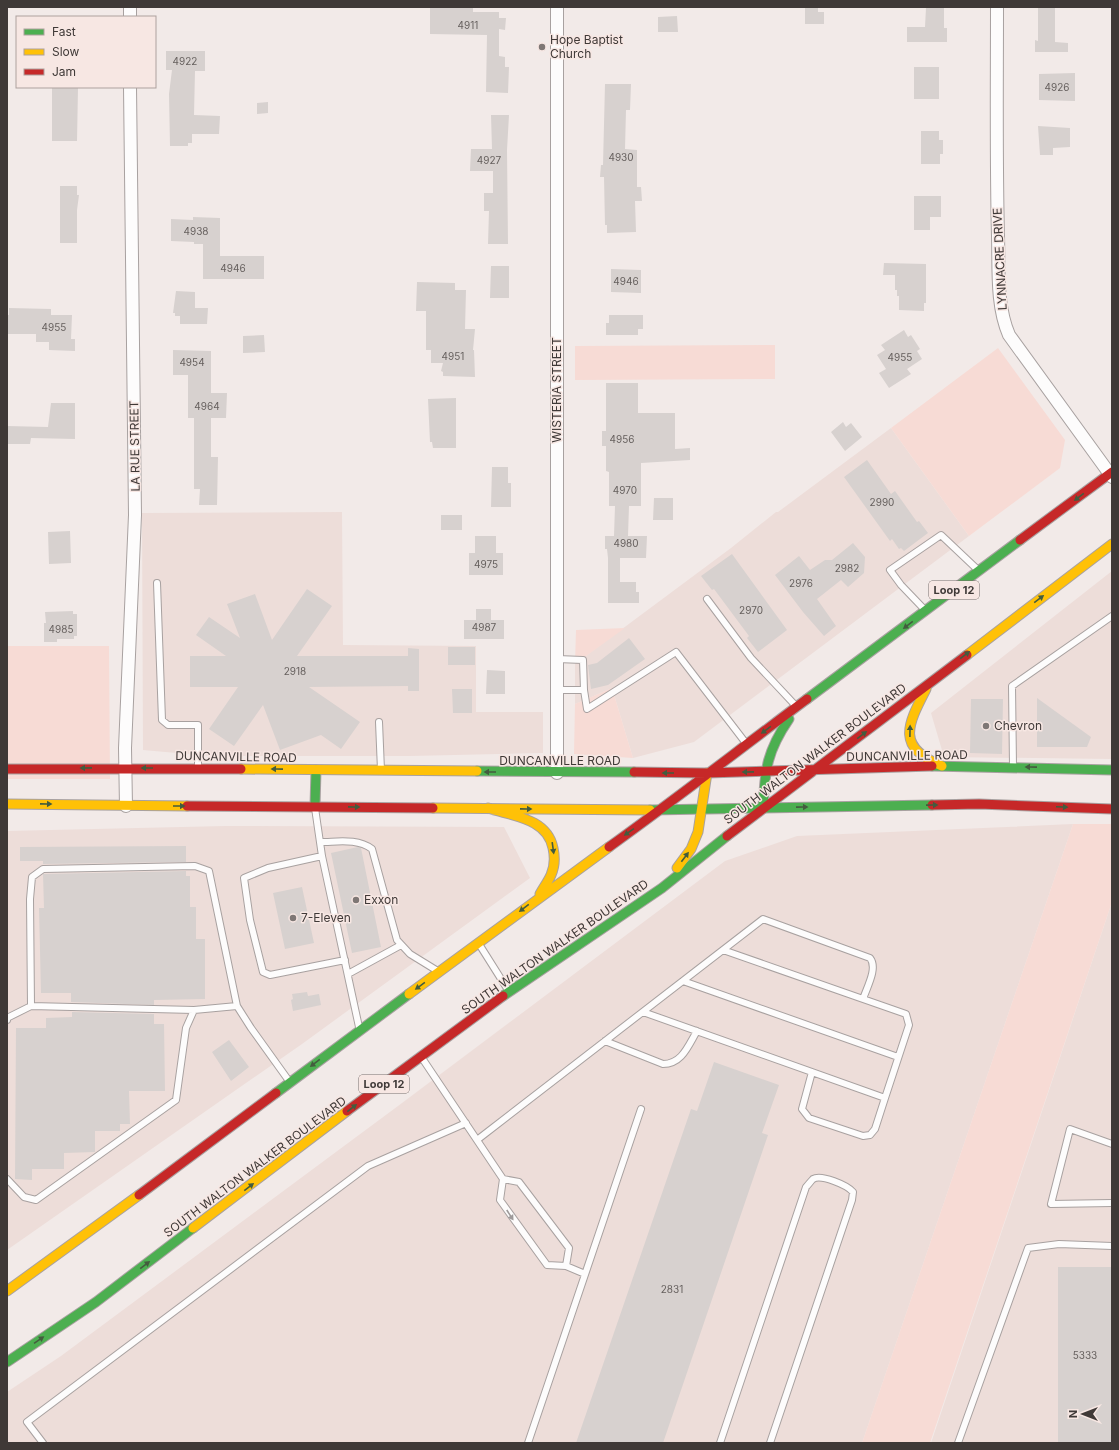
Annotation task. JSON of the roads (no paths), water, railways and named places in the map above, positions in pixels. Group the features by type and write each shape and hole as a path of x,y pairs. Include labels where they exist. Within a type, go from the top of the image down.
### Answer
{"main road":[{"name":"Loop 12","path":"7,1291 103,1223 290,1082 537,899 661,810 707,773 1111,474"},
{"name":"SOUTH WALTON WALKER BOULEVARD","path":"7,1362 96,1302 509,992 662,888 763,808 815,771 1112,544"},
{"path":"930,683 911,718 909,734 913,750 925,760 942,766"},
{"path":"763,808 764,772 768,755 776,738 798,707"},
{"name":"DUNCANVILLE ROAD","path":"7,769 198,768 557,773 707,773 815,771 942,766 1112,770"},
{"path":"315,806 316,770"},
{"path":"662,888 691,849 698,832 703,809 707,773"},
{"path":"7,804 661,810 979,804 1112,809"},
{"path":"488,808 534,822 544,830 553,842 554,858 551,874 537,899"}],"street":[{"name":"WISTERIA STREET","path":"557,7 557,773"},
{"name":"LYNNACRE DRIVE","path":"997,7 997,213 999,275 1003,321 1009,335 1111,474"},
{"name":"LA RUE STREET","path":"126,806 125,768 135,515 130,88"}],"lane":[{"path":"926,611 901,585 890,570 941,535 980,571"},
{"path":"157,583 162,720 168,725 198,725 198,768"},
{"path":"707,599 751,658 798,707"},
{"path":"1013,767 1012,686 1112,616"},
{"path":"557,659 583,660 584,690 587,709 676,652 747,744"},
{"path":"557,690 584,690"},
{"path":"379,722 381,771"},
{"path":"315,806 322,856 360,1030"},
{"path":"320,842 354,842 365,844 372,849 397,940 410,954 439,972"},
{"path":"322,856 268,868 244,878 250,920 264,972 270,975 345,960"},
{"path":"31,1006 30,899 32,877 43,868 195,866 209,871 237,1006 290,1082"},
{"path":"477,1140 763,919 870,958 873,962 873,968 863,999"},
{"path":"479,942 509,992"},
{"path":"348,974 401,945"},
{"path":"723,950 906,1014 909,1019 909,1024 875,1130 870,1135 863,1136 808,1118 802,1109 812,1072"},
{"path":"683,981 898,1057"},
{"path":"7,1020 7,1018 31,1006 194,1010 237,1006"},
{"path":"7,1179 24,1196 36,1200 176,1100 186,1028 194,1010"},
{"path":"643,1012 885,1098"},
{"path":"605,1041 663,1064 672,1064 678,1060 698,1031"},
{"path":"422,1056 503,1179 500,1200 515,1224 547,1265 566,1266 586,1274"},
{"path":"528,1443 641,1109"},
{"path":"43,1443 27,1422 368,1166 466,1123"},
{"path":"1112,1144 1070,1130 1052,1204 1112,1203"},
{"path":"720,1443 806,1187 813,1179 821,1178 848,1186 853,1192 852,1200 770,1443"},
{"path":"503,1179 519,1182 540,1206 569,1248 566,1266"},
{"path":"958,1443 1028,1248 1058,1244 1112,1246"}],"place":[{"name":"Hope Baptist Church","path":"542,47"},
{"name":"Chevron","path":"986,726"},
{"name":"Exxon","path":"356,900"},
{"name":"7-Eleven","path":"293,918"}]}
